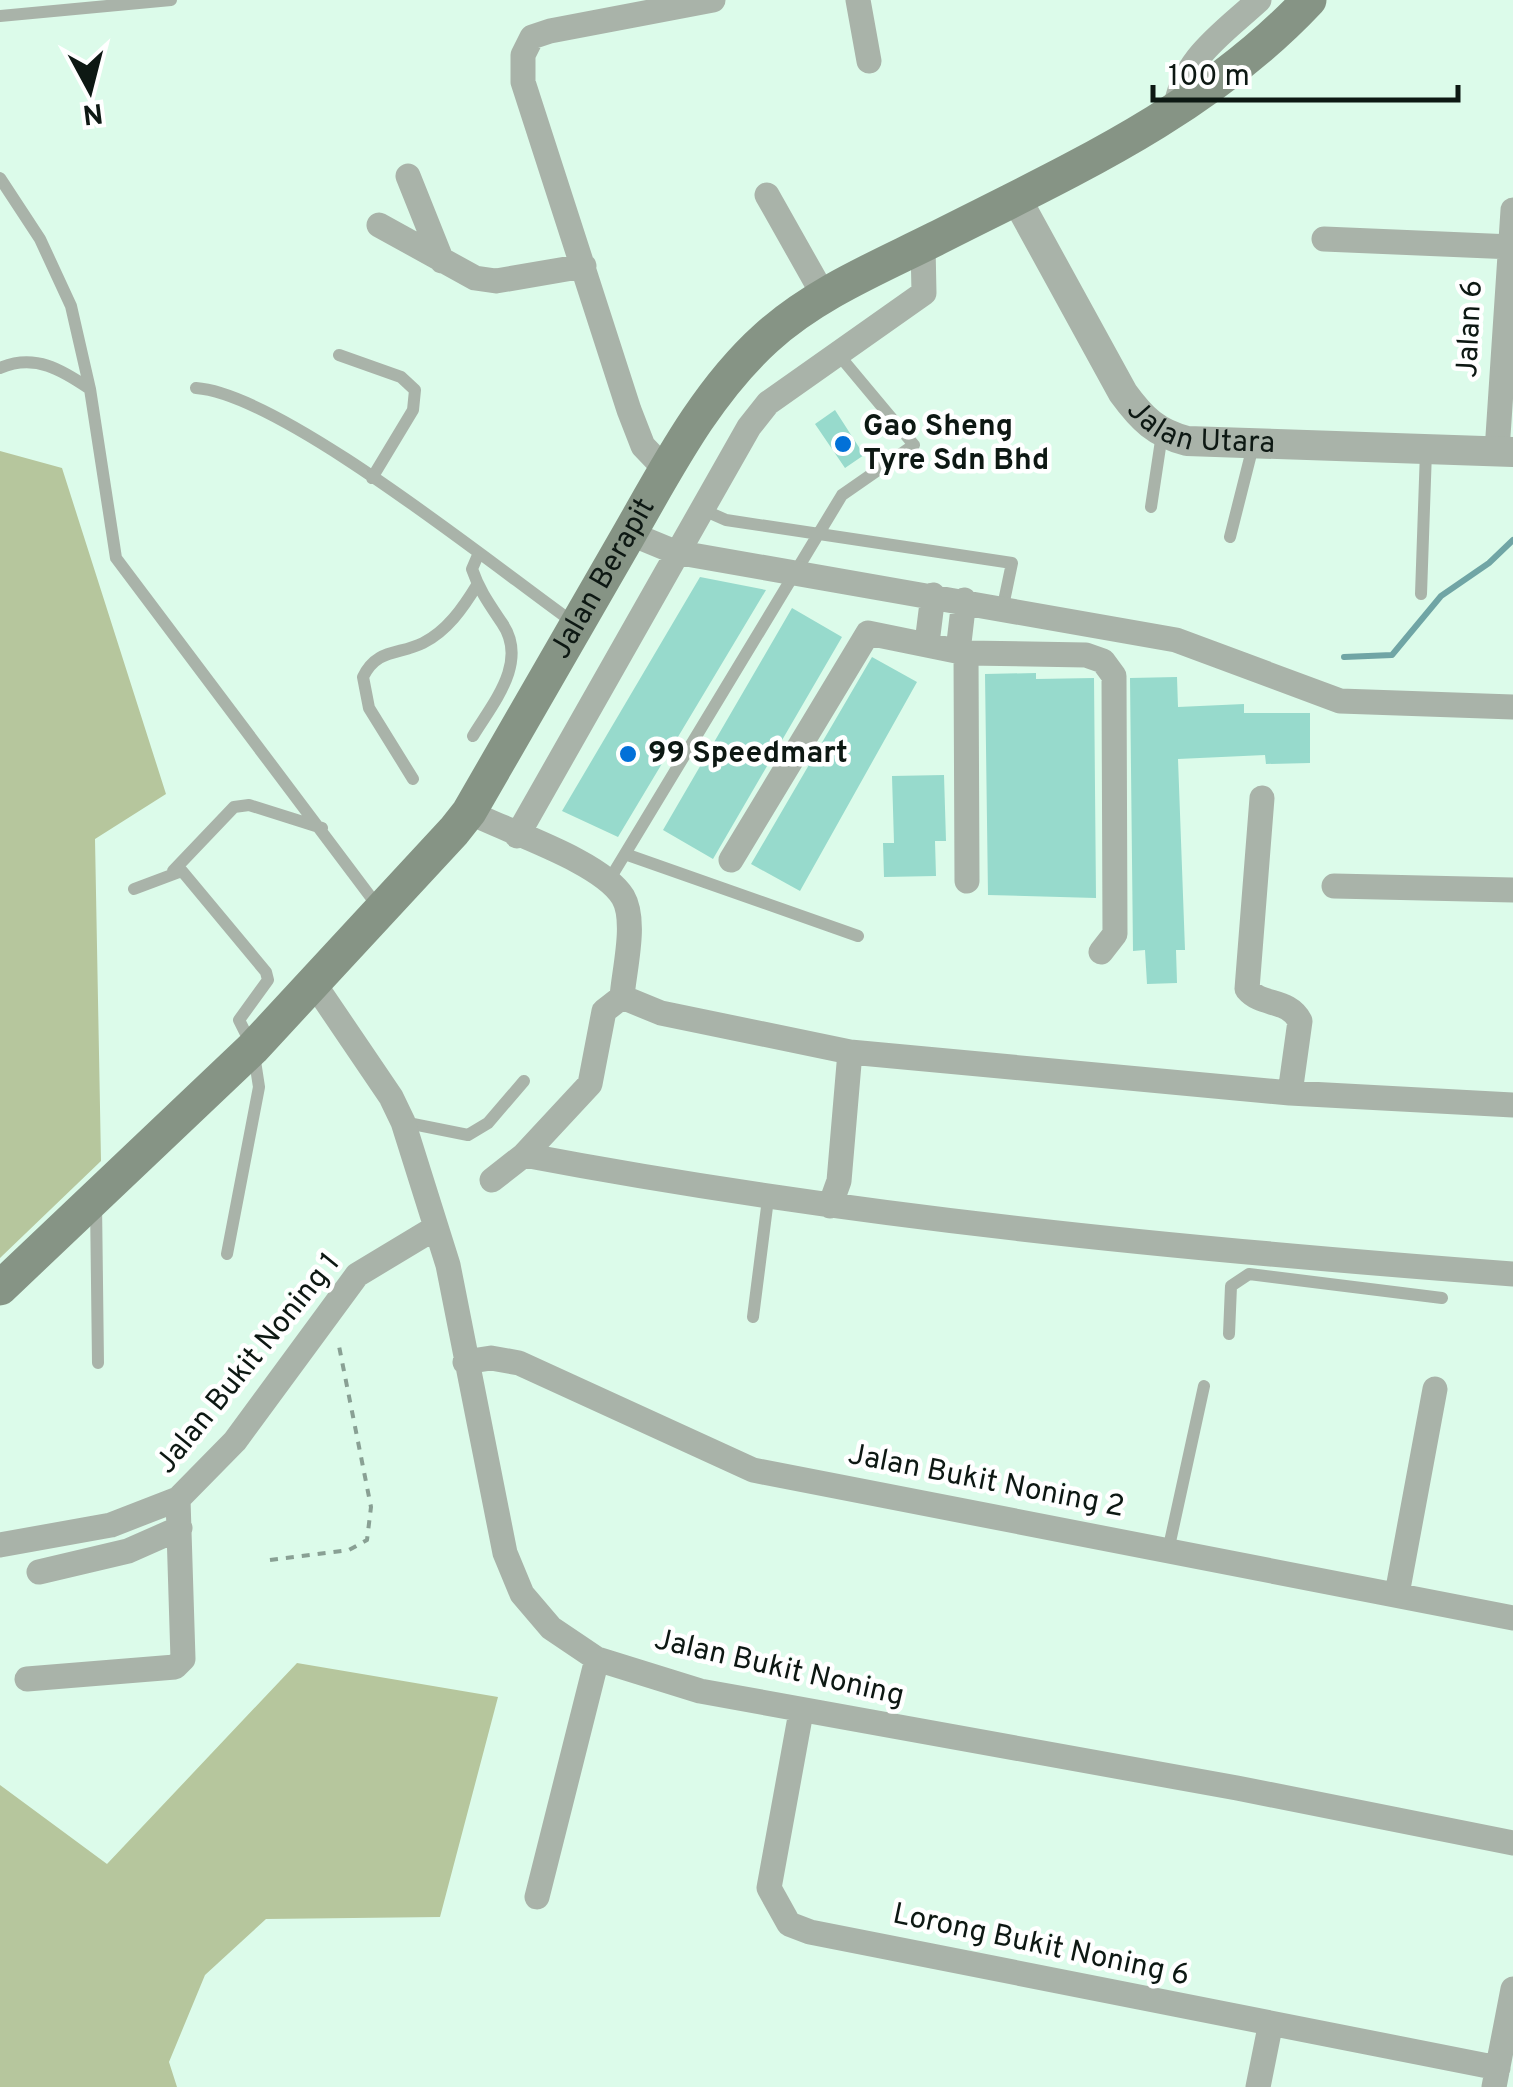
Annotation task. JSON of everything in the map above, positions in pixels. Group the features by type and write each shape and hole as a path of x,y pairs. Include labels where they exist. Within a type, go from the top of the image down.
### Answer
{"main road":[{"name":"Jalan Berapit","path":"0,1288 253,1048 469,812 665,469 736,368 766,338 824,296 1174,112 1231,74 1310,0"}],"street":[{"path":"665,469 643,446 629,410 523,82 523,55 532,37 713,0"},
{"path":"858,0 870,61"},
{"path":"1174,112 1181,78 1191,63 1259,0"},
{"path":"408,176 442,261"},
{"path":"768,195 824,296"},
{"name":"Jalan Utara","path":"1016,198 1124,394 1142,419 1162,434 1187,441 1505,451"},
{"name":"Jalan 6","path":"1505,451 1513,210"},
{"path":"378,225 474,278 496,282 584,266"},
{"path":"1324,239 1510,246"},
{"path":"517,836 675,552 768,404 924,292 923,244"},
{"path":"630,534 675,552 1003,606 1176,640 1340,702 1513,707"},
{"path":"926,642 933,595"},
{"path":"964,600 967,881"},
{"path":"731,860 861,640 877,632 962,652 1086,654 1103,661 1114,676 1116,934 1100,952"},
{"path":"1262,798 1247,989 1252,996 1288,1006 1300,1021 1290,1093"},
{"path":"469,812 598,872 624,898 628,920 622,996 604,1011 590,1084 524,1155 492,1180"},
{"path":"1334,886 1513,890"},
{"name":"Jalan Bukit Noning","path":"313,982 391,1097 403,1122 448,1266 504,1553 522,1594 551,1628 597,1658 700,1691 1237,1788 1513,1843"},
{"path":"622,996 661,1012 850,1052 1290,1093 1513,1105"},
{"path":"830,1206 839,1181 850,1052"},
{"path":"524,1155 768,1199 1321,1271 1513,1274"},
{"name":"Jalan Bukit Noning 1","path":"28,1679 175,1667 184,1649 178,1499 235,1441 357,1275 436,1228"},
{"name":"Jalan Bukit Noning 2","path":"465,1362 491,1358 519,1363 753,1470 1513,1618"},
{"path":"1397,1594 1435,1389"},
{"path":"0,1545 111,1526 178,1499"},
{"path":"38,1572 128,1551 180,1528"},
{"path":"537,1897 597,1658"},
{"name":"Lorong Bukit Noning 6","path":"801,1712 768,1888 789,1924 810,1932 1270,2026 1496,2078"},
{"path":"1496,2078 1513,1988"},
{"path":"1258,2087 1270,2026"}],"lane":[{"path":"0,16 171,0"},
{"path":"0,178 40,238 71,306 90,389 116,558 380,910"},
{"path":"608,882 842,495 914,444 838,354"},
{"path":"340,355 401,377 415,390 413,410 372,478"},
{"path":"0,368 35,362 57,366 90,389"},
{"path":"196,388 218,390 276,417 372,478 576,625"},
{"path":"1152,508 1162,434"},
{"path":"1230,537 1254,443"},
{"path":"1421,594 1426,448"},
{"path":"701,509 726,520 1012,563 1003,606"},
{"path":"473,736 508,680 512,660 505,626 477,586 472,570 478,555"},
{"path":"413,779 370,708 362,676 383,654 417,646 434,636 462,610 477,586"},
{"path":"134,889 173,871 234,807 249,805 322,828"},
{"path":"624,854 858,936"},
{"path":"173,871 182,871 266,972 268,980 240,1020 253,1048 259,1087 227,1254"},
{"path":"403,1122 468,1135 488,1124 524,1081"},
{"path":"753,1316 768,1199"},
{"path":"95,1200 98,1363"},
{"path":"1229,1334 1231,1286 1249,1274 1321,1271 1442,1298"},
{"path":"1168,1551 1204,1386"}],"path":[{"path":"270,1560 349,1550 367,1540 372,1522 341,1347 328,1313"}],"green space":[{"path":"0,451 62,468 166,794 95,839 101,1161 0,1258"},
{"path":"297,1663 498,1697 440,1917 266,1919 205,1975 169,2062 177,2087 0,2087 0,1785 107,1864"}],"building":[{"name":"Gao Sheng Tyre Sdn Bhd","path":"835,410 864,455 845,468 815,424"},
{"path":"700,577 766,590 618,837 562,811"},
{"path":"792,608 842,637 713,859 663,830"},
{"path":"872,657 917,682 800,891 751,864"},
{"path":"1036,673 1036,679 1094,678 1096,898 988,895 985,674"},
{"path":"1177,677 1178,707 1244,704 1244,713 1310,713 1310,763 1266,764 1265,755 1178,759 1185,950 1176,950 1177,983 1147,984 1145,950 1133,951 1130,678"},
{"path":"944,775 946,841 935,841 936,876 884,877 883,843 894,843 892,776"}],"waterway":[{"path":"1344,657 1392,655 1441,596 1489,563 1513,540"}],"place":[{"name":"Gao Sheng Tyre Sdn Bhd","path":"843,444"},
{"name":"99 Speedmart","path":"628,754"}]}
